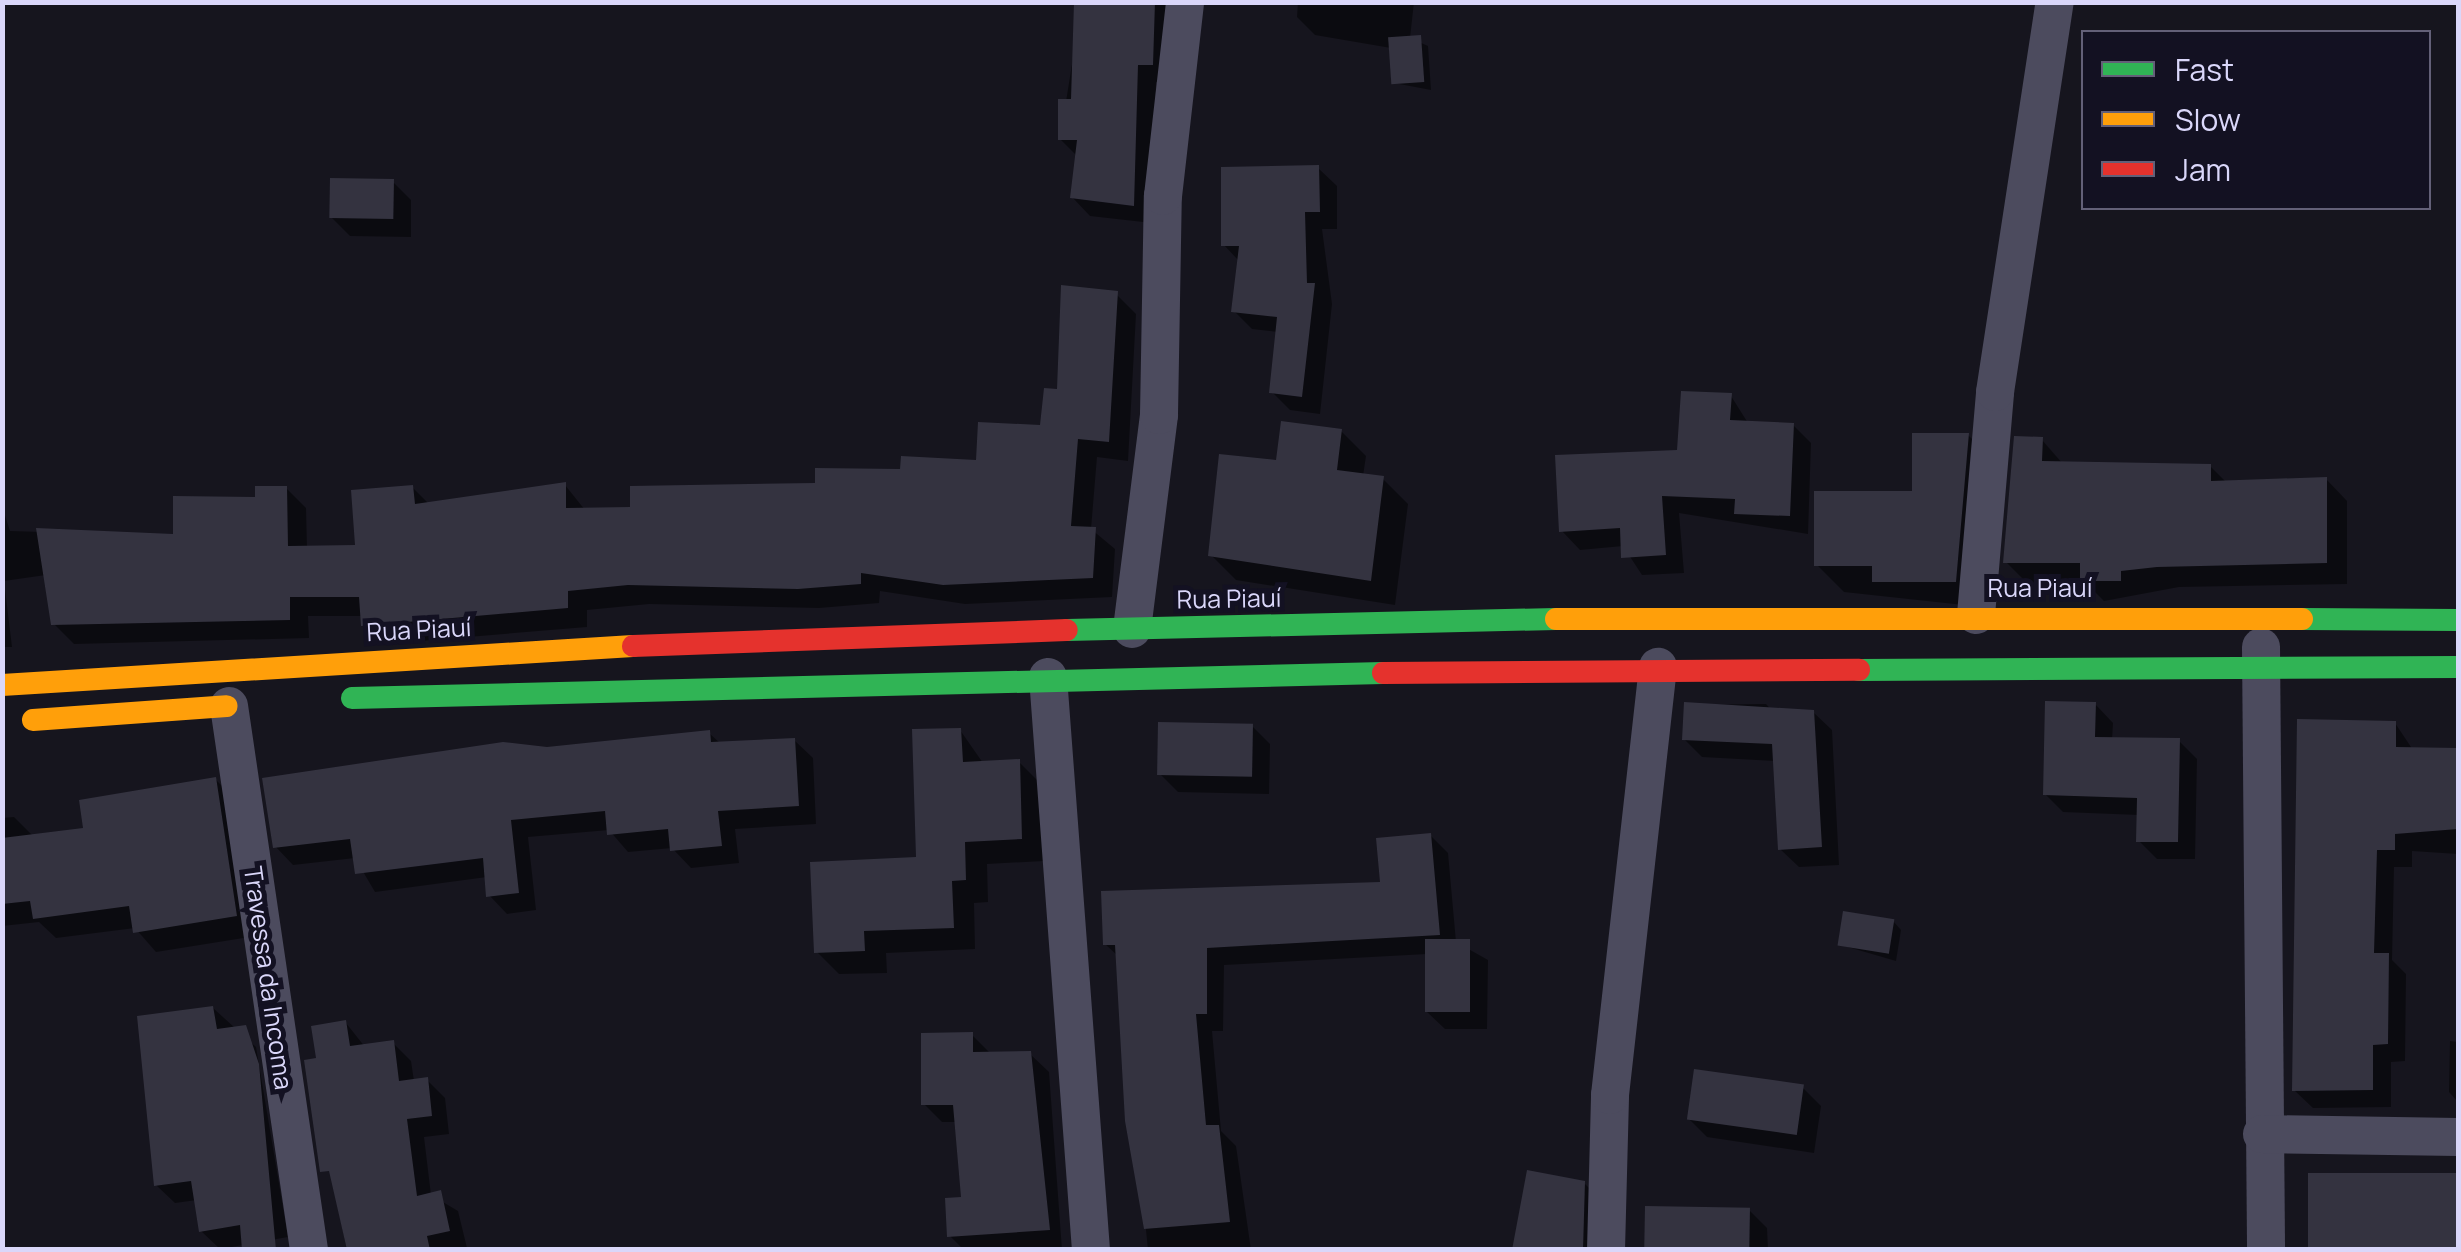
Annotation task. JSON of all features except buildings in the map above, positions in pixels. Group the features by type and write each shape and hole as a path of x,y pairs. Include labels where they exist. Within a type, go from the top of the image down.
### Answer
{"main road":[{"name":"Rua Piauí","path":"2,686 756,638 1976,615 2458,620"},
{"path":"321,700 1048,678 1658,667 2458,667"},
{"path":"2,722 238,705"}],"street":[{"path":"1132,628 1160,415 1163,196 1186,2"},
{"path":"1976,615 1995,392 2055,2"},
{"path":"2262,616 2262,1134 2266,1250"},
{"path":"1606,1250 1610,1095 1658,667"},
{"path":"1048,678 1091,1250"},
{"name":"Travessa da Incoma","path":"238,705 310,1250"},
{"path":"2262,1134 2458,1137"}],"traffic: fast":[{"path":"1067,630 1556,619"},
{"path":"2302,619 2458,620"},
{"path":"1859,670 2458,667"},
{"path":"352,698 1383,673"}],"traffic: slow":[{"path":"1556,619 2302,619"},
{"path":"2,685 633,646"},
{"path":"33,720 226,706"}],"traffic: jam":[{"path":"633,646 1067,630"},
{"path":"1383,673 1859,670"}]}
